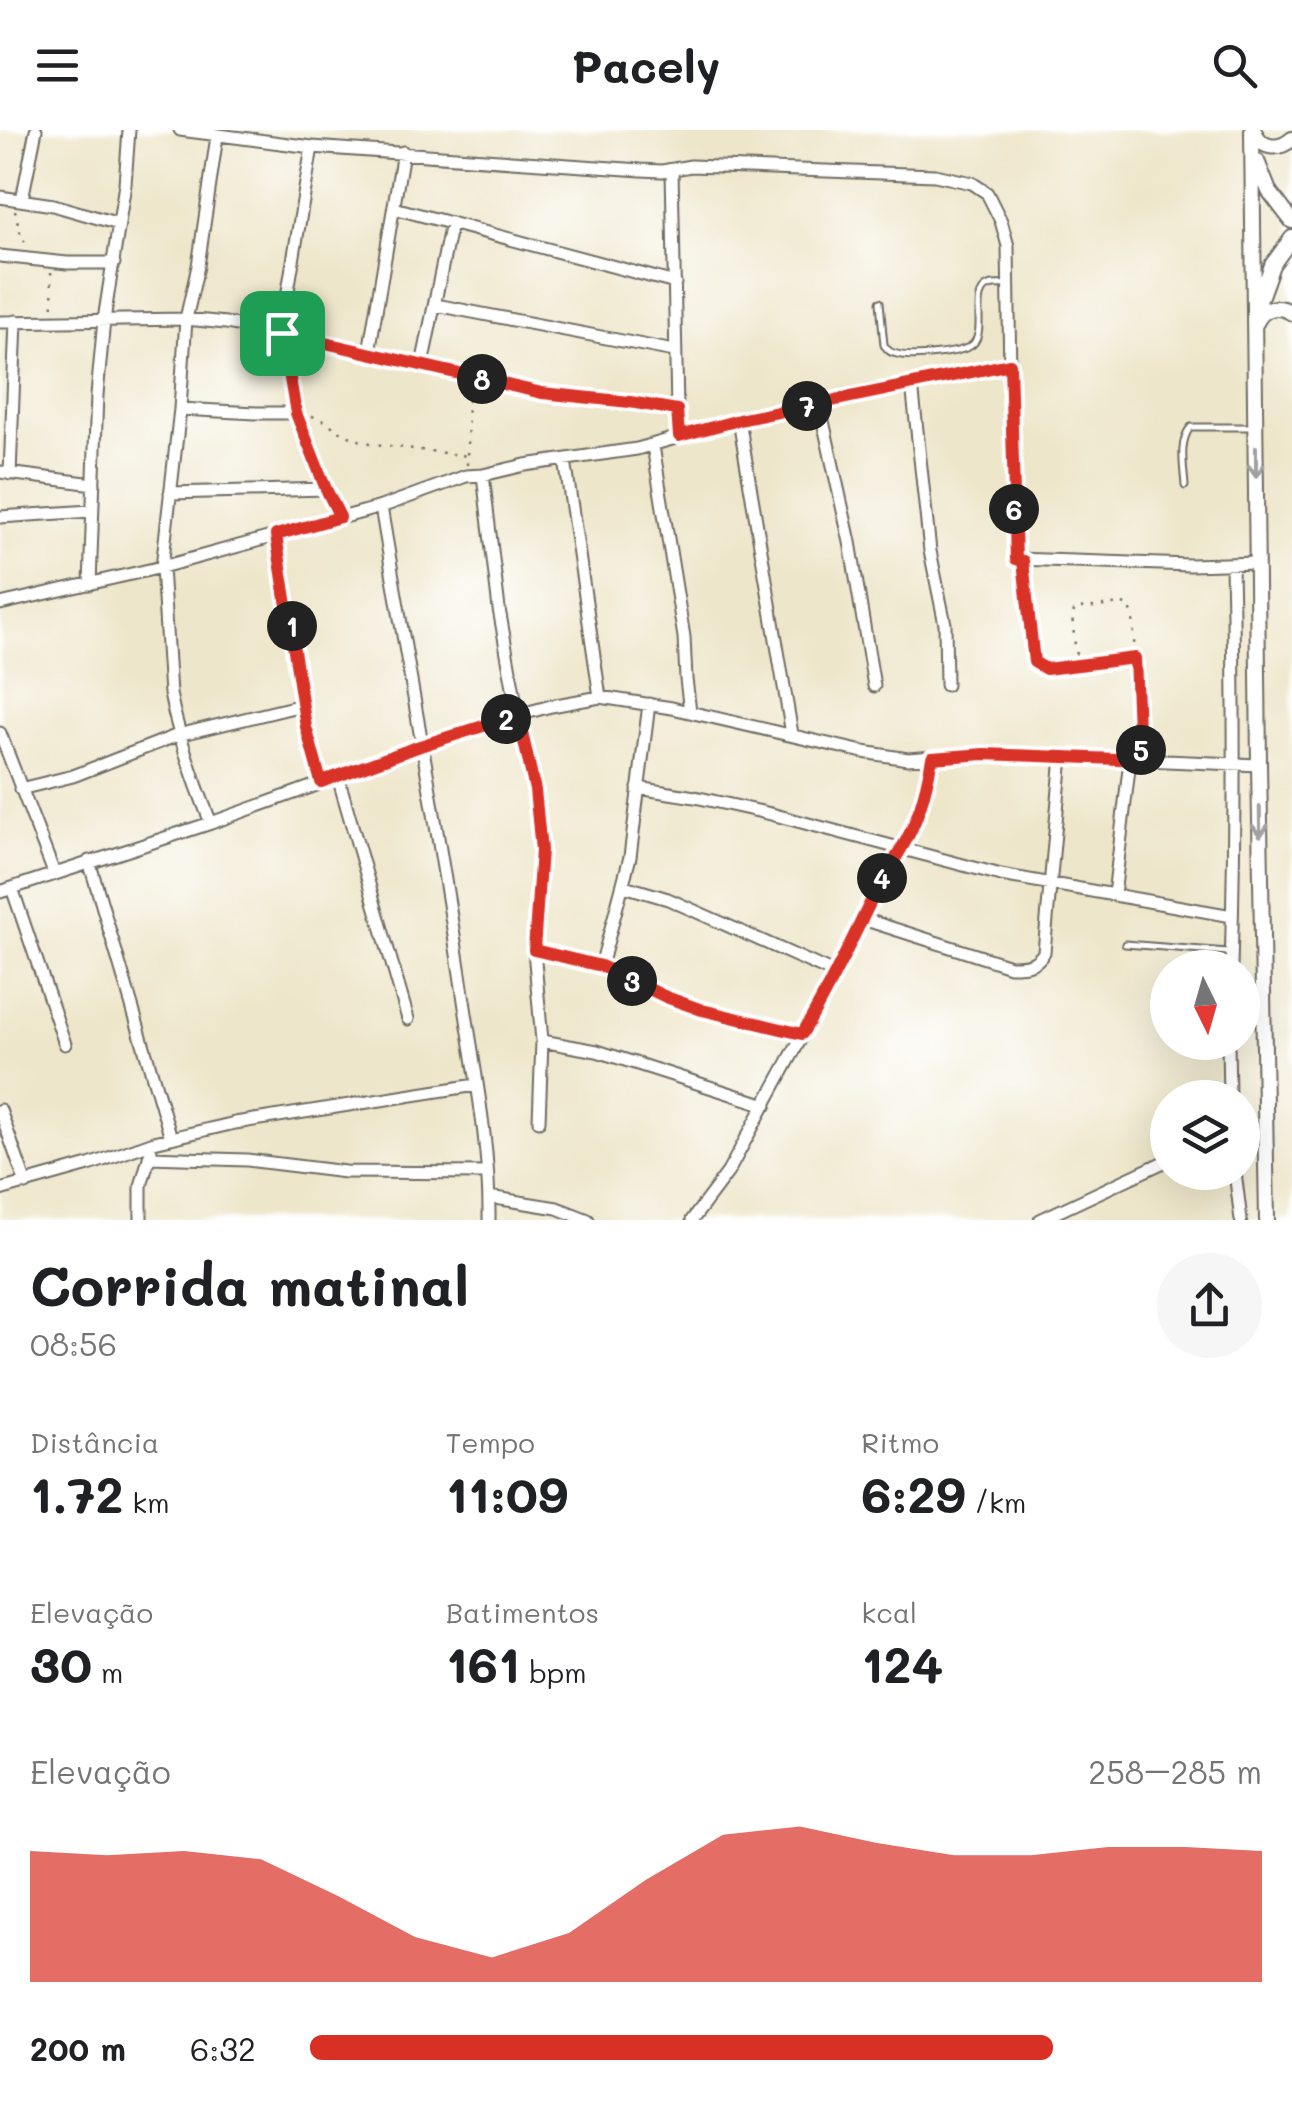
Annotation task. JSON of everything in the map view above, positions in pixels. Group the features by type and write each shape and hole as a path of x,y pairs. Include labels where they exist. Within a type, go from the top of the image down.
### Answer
{"street":[{"path":"22,200 36,130"},
{"path":"90,584 97,395 129,130"},
{"path":"180,130 312,147 641,170 691,166 936,175 972,183 987,194 1008,246 1016,559 1232,566 1257,563"},
{"path":"1252,135 1268,146 1282,146 1292,139"},
{"path":"1252,135 1268,190 1292,221"},
{"path":"1252,135 1267,1220"},
{"path":"211,823 178,735 170,694 162,568 186,319 217,136"},
{"path":"312,147 282,333 296,413 340,517"},
{"path":"368,352 403,152"},
{"path":"672,170 679,436"},
{"path":"0,196 77,211 119,224"},
{"path":"394,208 675,282"},
{"path":"422,365 450,223"},
{"path":"1254,330 1260,296 1272,265 1292,238"},
{"path":"0,256 114,264"},
{"path":"436,305 674,350"},
{"path":"1254,330 1258,317 1270,308 1284,308 1292,313"},
{"path":"0,322 186,319 282,333 557,396 677,410"},
{"path":"16,321 5,473 94,484"},
{"path":"0,604 162,568 381,507 466,476 653,446 739,420 1010,364"},
{"path":"912,384 930,550 945,624 946,684"},
{"path":"819,404 850,542 874,686"},
{"path":"180,409 296,413"},
{"path":"739,420 792,734"},
{"path":"653,446 684,637 690,712"},
{"path":"565,460 600,697"},
{"path":"482,475 492,565 531,768 540,838 534,950 542,1041 539,1121"},
{"path":"170,492 326,489"},
{"path":"381,507 451,913 488,1173 489,1220"},
{"path":"0,517 91,511"},
{"path":"276,535 302,705 321,782"},
{"path":"1231,950 1235,629 1232,566"},
{"path":"65,1044 6,890 211,823 420,746 563,703 600,697 648,704 908,759 969,754 1258,765"},
{"path":"601,966 624,886 648,704"},
{"path":"20,788 72,776 178,735 302,705"},
{"path":"0,733 54,874"},
{"path":"863,920 1010,966 1039,960 1044,952 1062,756"},
{"path":"692,1220 728,1172 766,1105 878,886 902,849 925,798 932,758"},
{"path":"1114,894 1136,760"},
{"path":"338,777 408,1019"},
{"path":"638,788 771,814 1001,875 1232,916"},
{"path":"89,861 171,1138"},
{"path":"624,886 668,899 836,974"},
{"path":"534,950 601,966 702,1010 802,1034"},
{"path":"542,1041 630,1061 766,1105"},
{"path":"0,1190 154,1142 236,1123 476,1085"},
{"path":"1,1117 26,1184"},
{"path":"141,1220 141,1186 154,1142"},
{"path":"149,1157 247,1160 345,1172 488,1173"},
{"path":"1040,1220 1150,1168"},
{"path":"1237,1190 1241,1220"},
{"path":"489,1197 556,1208 588,1220"}],"lane":[{"path":"880,302 884,346 894,354 965,350 974,344 978,334 985,288 1010,284"},
{"path":"1185,486 1184,440 1191,427 1256,427"},
{"path":"1125,944 1204,950"}],"path":[{"path":"466,476 469,376"},
{"path":"296,413 318,418 355,439 374,444 468,456"},
{"path":"1023,561 1034,662 1046,669 1135,658"},
{"path":"1077,665 1074,610 1123,604 1130,608 1138,729 1136,760"}],"route":[{"path":"282,333 557,396 677,410 679,436 1010,364 1016,559 1023,561 1034,662 1046,669 1135,658 1143,760 984,754 932,758 925,798 902,849 878,886 802,1034 702,1010 601,966 534,950 541,850 535,790 518,715 321,782 306,727 276,535 340,517 296,413 282,333"}]}
